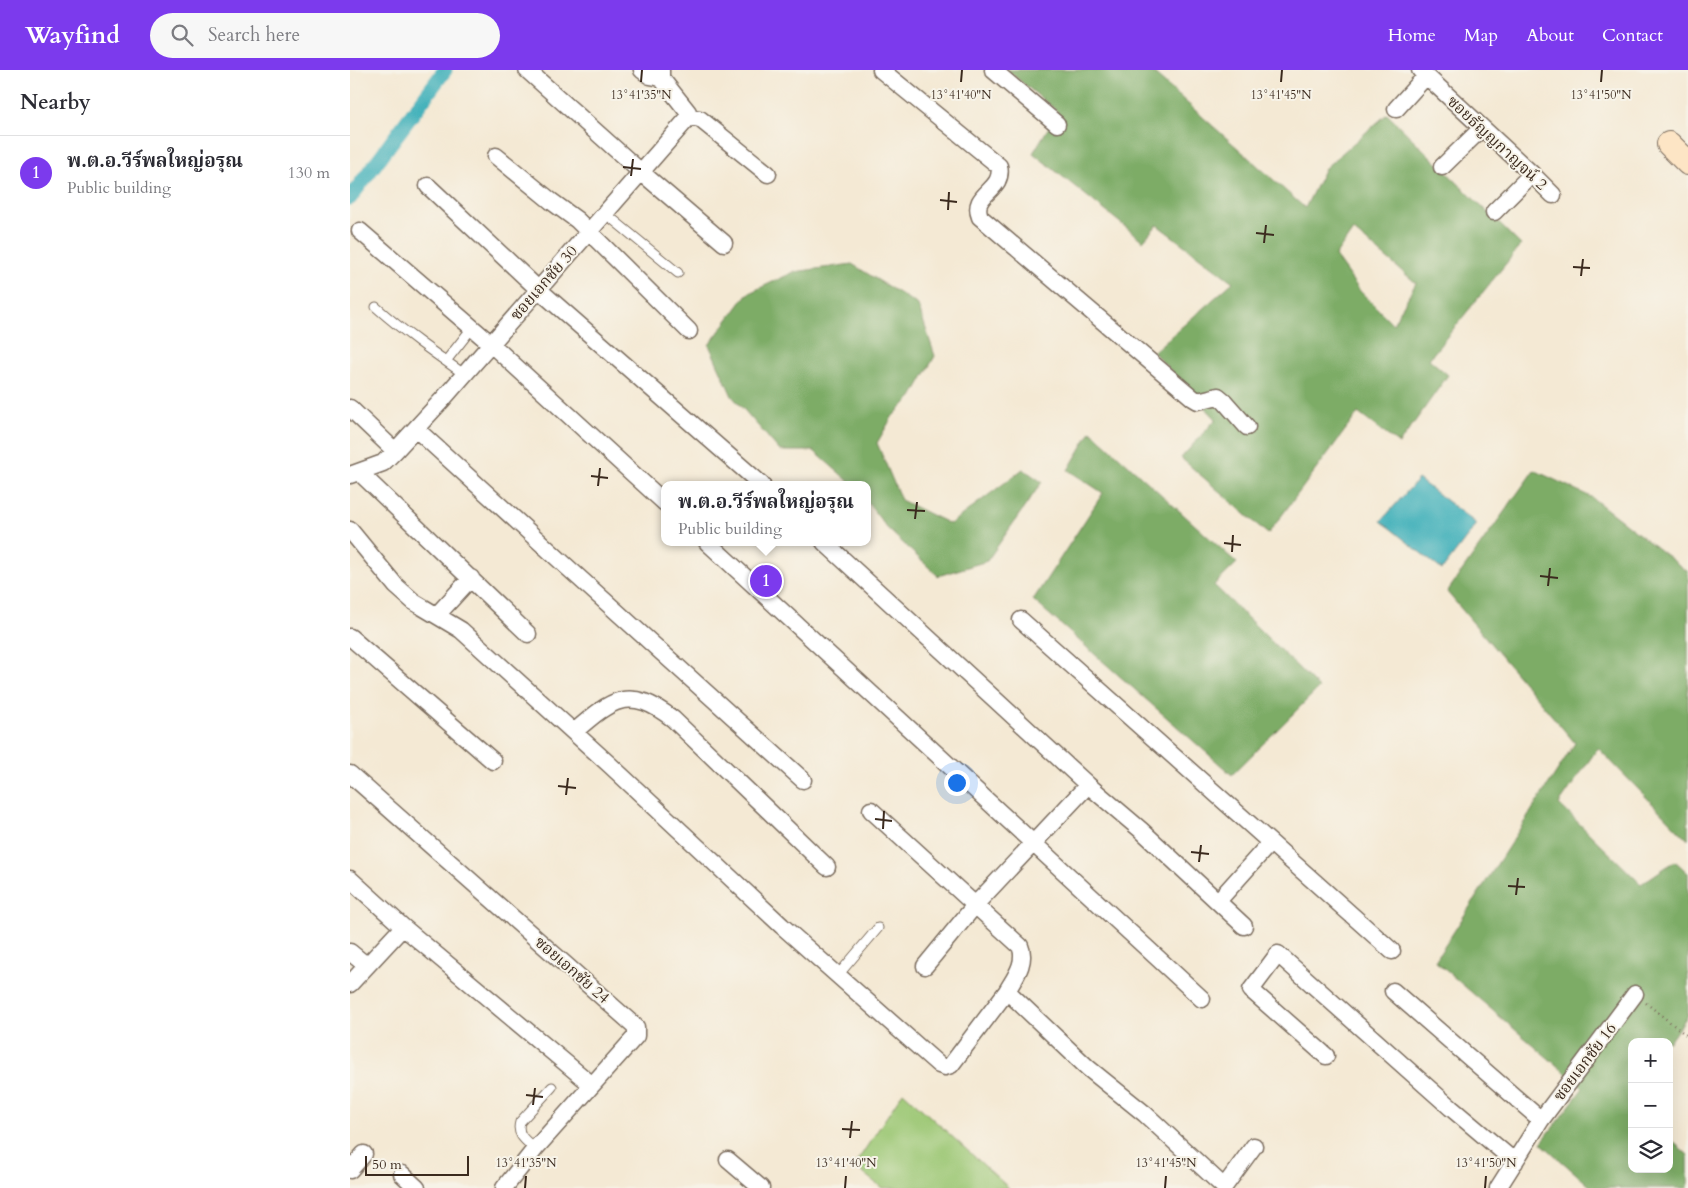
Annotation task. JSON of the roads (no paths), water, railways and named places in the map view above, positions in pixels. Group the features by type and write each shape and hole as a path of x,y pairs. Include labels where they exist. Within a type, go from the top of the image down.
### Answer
{"street":[{"path":"527,70 724,243"},
{"path":"642,70 650,76 661,74 688,112 689,117 700,119 768,174"},
{"path":"880,70 999,166 998,181 978,203 977,210 980,217 1193,398 1198,401 1218,396 1247,427"},
{"path":"993,70 1057,124"},
{"path":"1396,109 1423,73"},
{"name":"ซอยธัญญกาญจน์ 2","path":"1423,73 1532,174 1552,195"},
{"name":"ซอยเอกชัย 30","path":"353,473 382,463 416,429 689,117"},
{"path":"1442,167 1482,128"},
{"path":"1669,144 1688,163"},
{"path":"496,156 577,220 690,331"},
{"path":"1494,212 1532,174"},
{"path":"428,186 538,289 757,481"},
{"path":"360,231 491,344 661,499"},
{"path":"350,408 395,451"},
{"path":"416,429 803,780"},
{"path":"353,473 471,578 528,634"},
{"path":"350,530 396,586 414,602 461,630 574,732 782,926 939,1065 945,1067 951,1065 1007,991 1023,960 1023,953 1020,946 976,904 871,810"},
{"path":"711,546 1202,999"},
{"path":"828,546 1244,926"},
{"path":"437,615 471,578"},
{"path":"1021,620 1392,951"},
{"path":"350,637 493,761"},
{"path":"574,732 602,708 624,700 639,699 656,706 674,719 827,866"},
{"name":"ซอยเอกชัย 24","path":"350,774 636,1027 636,1036 535,1149 504,1188"},
{"path":"925,966 976,904 1088,785"},
{"path":"1218,901 1270,843"},
{"path":"350,879 403,927 592,1084"},
{"path":"350,984 403,927"},
{"path":"350,952 367,966"},
{"path":"1326,1056 1251,990 1278,954 1430,1090 1515,1162"},
{"path":"1007,991 1088,1068 1145,1114 1224,1188 1254,1146"},
{"path":"1393,991 1541,1120"},
{"name":"ซอยเอกชัย 16","path":"1498,1188 1541,1120 1635,994"},
{"path":"728,1160 761,1188"},
{"path":"402,1174 417,1188"}],"lane":[{"path":"605,212 678,273"},
{"path":"376,307 395,324 464,374"},
{"path":"446,361 472,328"},
{"path":"838,975 878,928"},
{"path":"535,1149 524,1140 519,1132 520,1122 552,1087"}],"water":[{"path":"1418,479 1477,524 1442,570 1381,521"}],"waterway":[{"path":"350,198 445,70"}],"place":[{"name":"พ.ต.อ.วีร์พลใหญ่อรุณ","path":"766,581"}]}
